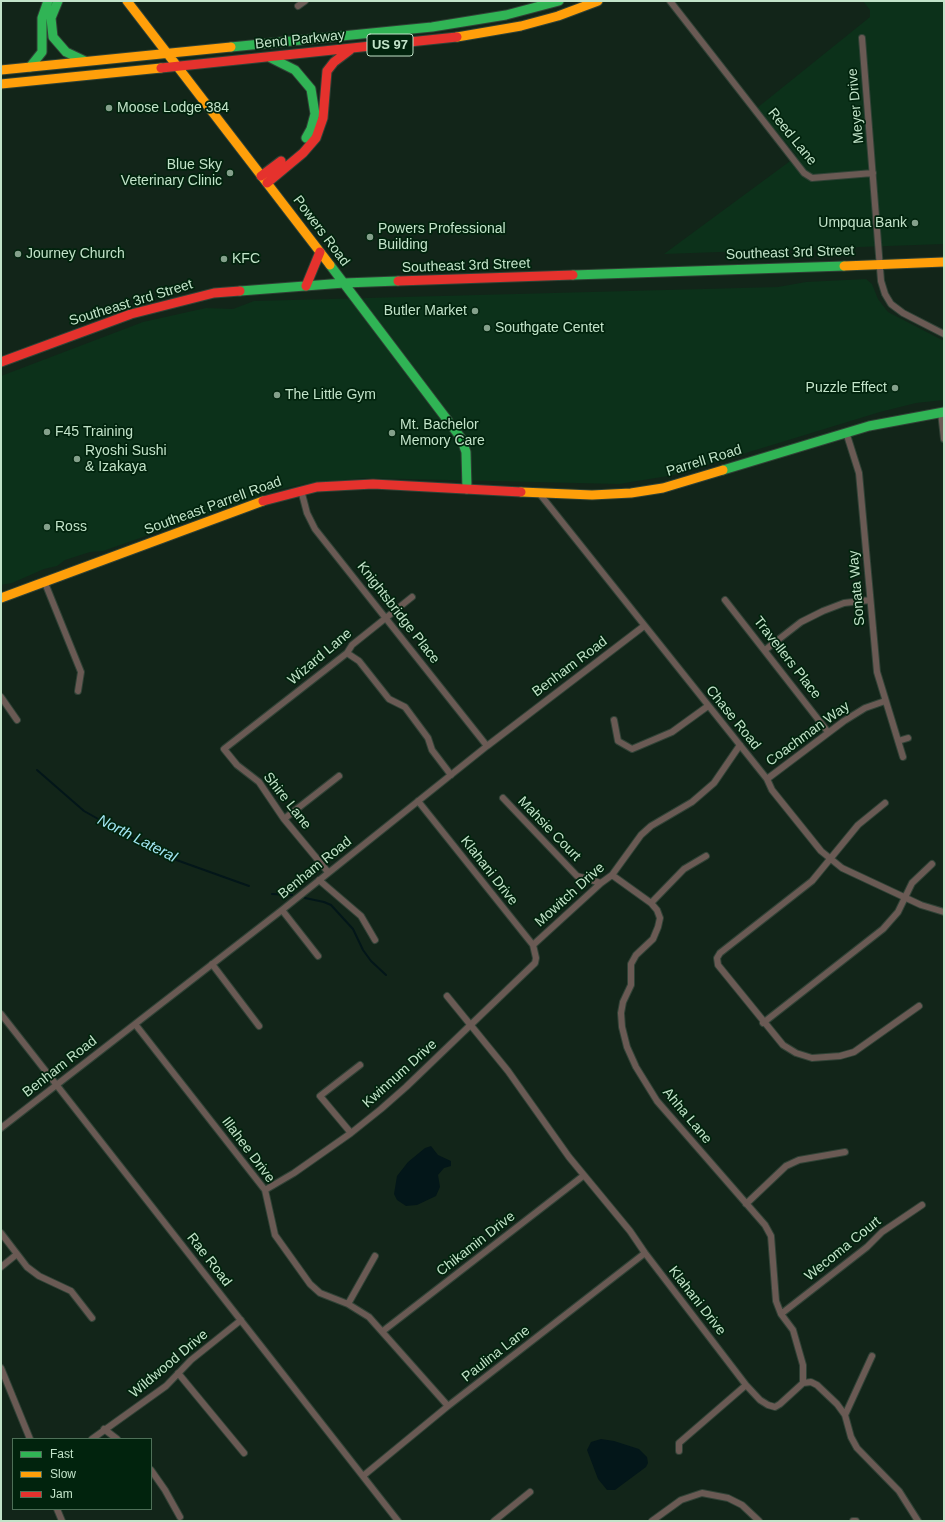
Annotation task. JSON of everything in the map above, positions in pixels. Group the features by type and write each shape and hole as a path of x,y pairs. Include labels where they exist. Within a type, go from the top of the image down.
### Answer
{"main road":[{"path":"30,67 42,52 42,18 48,1"},
{"path":"58,1 51,18 53,36 59,46 66,52 86,62"},
{"name":"Powers Road","path":"127,1 461,438 466,452 467,489"},
{"name":"Bend Parkway","path":"1,70 457,24 518,13 559,1"},
{"name":"Bend Parkway","path":"1,84 446,39 497,31 546,19 598,1"},
{"path":"264,179 303,153 316,138 323,118 328,71 334,62 351,49"},
{"path":"264,179 303,142 311,129 315,111 313,94 303,77 289,66 268,58"},
{"path":"306,286 320,252"},
{"name":"Southeast 3rd Street","path":"1,362 107,322 214,293 344,283 944,262"},
{"name":"Parrell Road","path":"467,489 539,494 611,495 663,488 846,432 898,419 942,412"},
{"name":"Southeast Parrell Road","path":"1,598 45,583 273,497 301,490 358,484 467,489"}],"street":[{"path":"298,6 305,1"},
{"name":"Reed Lane","path":"670,1 804,173 812,178 874,173"},
{"name":"Meyer Drive","path":"862,38 874,173"},
{"path":"874,173 879,264 881,281 885,294 891,304 903,313 944,334"},
{"path":"942,412 944,439"},
{"name":"Sonata Way","path":"846,432 859,473 876,672 903,757"},
{"name":"Knightsbridge Place","path":"301,490 307,513 316,529 488,746"},
{"name":"Chase Road","path":"539,494 767,779 772,790 821,851 842,868 904,898 944,912"},
{"path":"45,583 81,672 78,690"},
{"name":"Wizard Lane","path":"224,749 348,652 352,644 412,597"},
{"name":"Travellers Place","path":"725,600 828,732"},
{"path":"765,650 801,622 823,611 844,603 870,600"},
{"name":"Benham Road","path":"1,1128 282,910 488,746 644,626"},
{"path":"348,652 358,661 389,699 404,707 428,738 432,750 451,775"},
{"path":"1,697 17,720"},
{"name":"Coachman Way","path":"767,779 828,732 865,708 885,701"},
{"path":"614,720 618,741 632,749 672,732 708,706"},
{"path":"898,741 908,738"},
{"name":"Mowitch Drive","path":"533,945 601,883 612,875 641,835 651,826 692,802 714,783 740,745"},
{"name":"Shire Lane","path":"224,749 237,765 259,782 284,819 328,872"},
{"path":"284,819 339,776"},
{"name":"Mahsie Court","path":"503,798 577,876 601,883"},
{"name":"Klahani Drive","path":"418,801 533,945 536,958"},
{"path":"885,803 863,820 812,881 726,949 717,958 718,965 763,1023 783,1045 796,1053 812,1058 832,1057 854,1052 919,1006"},
{"path":"651,903 684,869 706,856"},
{"path":"763,1023 883,929 898,912 904,898 917,877 932,864"},
{"name":"Ahha Lane","path":"612,875 651,903 657,910 660,918 653,939 636,955 631,964 631,985 623,1002 621,1012 622,1027 627,1048 636,1067 657,1101 765,1225 770,1236 776,1301 781,1314 794,1330 803,1365 803,1383"},
{"path":"319,880 361,916 375,940"},
{"path":"282,910 318,956"},
{"name":"Kwinnum Drive","path":"265,1190 294,1173 351,1133 406,1087 469,1025 530,969 536,958"},
{"path":"212,964 259,1026"},
{"name":"Klahani Drive","path":"447,996 469,1025 508,1071 584,1176 630,1231 645,1253 746,1385 760,1400 768,1405 775,1406 780,1404 803,1383"},
{"name":"Rae Road","path":"1,1014 398,1521"},
{"name":"Illahee Drive","path":"135,1024 265,1190 275,1235 310,1284 320,1293 348,1304 370,1317 448,1406"},
{"path":"351,1133 320,1096 360,1065"},
{"path":"746,1204 786,1166 799,1160 845,1152"},
{"name":"Chikamin Drive","path":"383,1331 584,1176"},
{"name":"Wecoma Court","path":"781,1314 867,1247 882,1232 922,1205"},
{"path":"1,1233 27,1267 39,1276 71,1291 92,1318"},
{"name":"Paulina Lane","path":"363,1476 448,1406 645,1253"},
{"path":"1,1267 17,1254"},
{"path":"348,1304 375,1256"},
{"name":"Wildwood Drive","path":"93,1438 166,1386 191,1360 241,1320"},
{"path":"845,1415 872,1356"},
{"path":"1,1368 30,1438"},
{"path":"178,1373 244,1453"},
{"path":"803,1383 811,1382 817,1385 837,1404 845,1415 851,1437 857,1448 899,1491 918,1521"},
{"path":"679,1451 679,1443 746,1385"},
{"path":"104,1429 116,1438"},
{"path":"152,1471 165,1490 180,1517"},
{"path":"494,1521 530,1492"},
{"path":"652,1521 681,1500 702,1494 728,1498 742,1505 759,1521"},
{"path":"57,1510 62,1521"}],"shaded area":[{"path":"863,1 944,1 944,244 664,254 797,156 757,108 870,17 870,10"},
{"path":"866,279 872,284 878,299 888,312 944,341 944,400 916,403 880,412 674,475 619,484 363,478 304,484 277,490 103,551 90,552 65,560 57,566 44,569 12,583 1,585 1,376 143,322 206,308 233,309 254,301 778,287 806,282"},
{"path":"431,1146 438,1155 451,1161 451,1166 444,1168 438,1175 440,1187 436,1196 417,1205 406,1206 397,1200 394,1194 397,1176 408,1162 425,1148"},
{"path":"601,1439 614,1441 639,1449 647,1457 648,1463 646,1467 615,1490 607,1490 598,1479 587,1450 591,1442"}],"waterway":[{"name":"North Lateral","path":"37,770 84,811 132,838 168,857 249,886"},
{"name":"North Lateral","path":"272,894 292,895"},
{"name":"North Lateral","path":"305,898 331,905 353,929 363,950 371,961 386,975"}],"traffic: fast":[{"path":"30,67 42,52 42,18 48,1"},
{"path":"58,1 51,18 53,37 66,52 85,61"},
{"path":"231,47 432,27 506,15 559,1"},
{"path":"271,58 295,70 311,89 315,114 311,129 306,138"},
{"path":"330,265 461,438 466,452 467,489"},
{"path":"573,275 844,266"},
{"path":"240,291 344,283 398,281"},
{"path":"723,470 869,426 944,412"}],"traffic: slow":[{"path":"127,1 330,265"},
{"path":"457,37 521,26 558,16 598,1"},
{"path":"1,70 231,47"},
{"path":"1,84 161,68"},
{"path":"844,266 944,262"},
{"path":"521,492 592,495 631,493 663,488 723,470"},
{"path":"1,598 263,501"}],"traffic: jam":[{"path":"161,68 457,37"},
{"path":"267,183 303,153 316,138 323,118 327,71 334,62 350,50"},
{"path":"261,176 281,161"},
{"path":"306,286 320,252"},
{"path":"398,281 573,275"},
{"path":"1,362 131,314 214,293 240,291"},
{"path":"263,501 317,487 373,484 521,492"}],"place":[{"name":"Moose Lodge 384","path":"109,108"},
{"name":"Blue Sky Veterinary Clinic","path":"230,173"},
{"name":"Umpqua Bank","path":"915,223"},
{"name":"Powers Professional Building","path":"370,237"},
{"name":"Journey Church","path":"18,254"},
{"name":"KFC","path":"224,259"},
{"name":"Butler Market","path":"475,311"},
{"name":"Southgate Centet","path":"487,328"},
{"name":"Puzzle Effect","path":"895,388"},
{"name":"The Little Gym","path":"277,395"},
{"name":"F45 Training","path":"47,432"},
{"name":"Mt. Bachelor Memory Care","path":"392,433"},
{"name":"Ryoshi Sushi & Izakaya","path":"77,459"},
{"name":"Ross","path":"47,527"}]}
